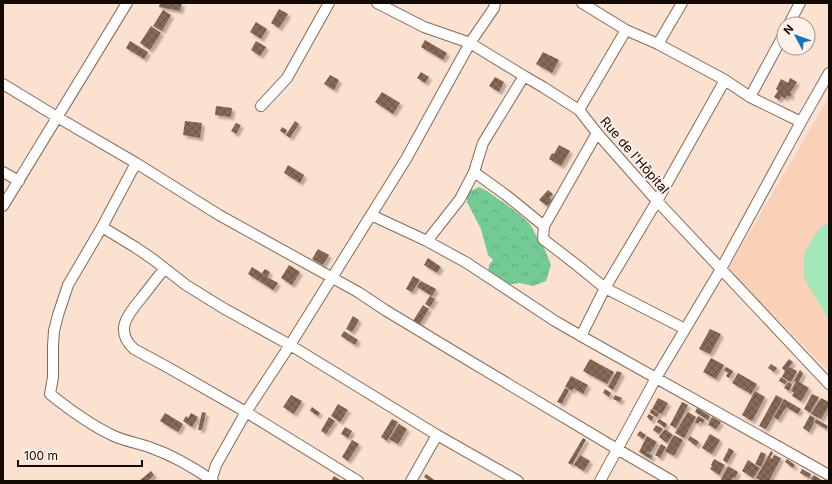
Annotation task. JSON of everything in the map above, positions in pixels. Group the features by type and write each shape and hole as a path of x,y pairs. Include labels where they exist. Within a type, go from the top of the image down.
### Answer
{"street":[{"path":"3,206 127,3"},
{"path":"262,106 287,78 329,3"},
{"name":"Rue de l'Hôpital","path":"377,3 424,27 470,43 579,110 597,133 657,200 829,384"},
{"path":"582,3 626,30 658,44 724,80 750,97 801,122"},
{"path":"658,44 682,3"},
{"path":"793,16 800,3"},
{"path":"136,163 102,227 68,285 54,331 53,366 50,394 68,409 96,426 115,436 170,455 212,480 216,465 246,412 290,345 406,159 470,43 496,5"},
{"path":"579,110 626,30"},
{"path":"750,97 776,49"},
{"path":"600,481 656,378 721,269 829,73"},
{"path":"427,240 460,199 474,172 483,143 524,76"},
{"path":"581,336 605,288 657,200 724,80"},
{"path":"3,84 57,118 136,163 219,215 332,277 617,450 672,481"},
{"path":"597,133 544,226 543,239 605,288 685,329"},
{"path":"3,172 19,181"},
{"path":"474,172 506,195 544,226"},
{"path":"371,215 427,240 466,263 555,321 829,475"},
{"path":"102,227 135,247 186,285 223,308 290,345 437,435 518,481"},
{"path":"164,269 129,314 125,325 124,334 126,341 134,349 246,412 358,481"},
{"path":"411,481 437,435"}],"shaded area":[{"path":"829,97 829,371 729,271 729,268"}],"green space":[{"path":"479,187 518,213 530,224 543,245 551,265 546,281 533,286 520,283 505,285 488,272 489,265 493,260 488,255 481,229 467,202 468,192"},
{"path":"829,222 829,320 804,278 804,254 816,232"}],"building":[{"path":"160,3 182,3 180,11 159,7"},
{"path":"279,9 288,14 279,28 271,23"},
{"path":"163,10 171,15 162,31 153,26"},
{"path":"256,22 267,29 261,39 250,32"},
{"path":"151,26 161,33 150,50 140,43"},
{"path":"425,40 447,53 443,60 421,47"},
{"path":"130,41 148,52 144,59 126,48"},
{"path":"256,41 266,47 260,56 251,50"},
{"path":"543,52 559,60 552,73 536,64"},
{"path":"421,72 429,77 425,83 417,78"},
{"path":"330,75 339,80 334,90 324,84"},
{"path":"495,77 504,82 499,92 489,86"},
{"path":"790,78 797,82 790,93 792,94 790,97 787,96 785,99 782,96 779,100 774,97 778,91 776,89 781,79 788,83"},
{"path":"382,92 400,103 393,114 375,102"},
{"path":"216,106 232,108 231,117 215,115"},
{"path":"185,121 202,123 200,138 183,135"},
{"path":"295,121 299,124 290,138 286,135"},
{"path":"236,123 241,125 236,134 231,131"},
{"path":"282,127 287,130 285,134 280,131"},
{"path":"559,145 570,151 561,166 549,159"},
{"path":"288,165 304,175 300,183 284,173"},
{"path":"548,190 553,194 549,198 552,200 547,206 539,200"},
{"path":"318,249 329,255 323,265 312,259"},
{"path":"428,258 441,267 437,273 424,265"},
{"path":"289,265 300,272 292,285 281,278"},
{"path":"252,267 266,276 262,273 265,269 270,272 267,277 278,283 273,290 248,274"},
{"path":"413,276 420,280 412,292 406,289"},
{"path":"421,281 436,289 432,296 417,287"},
{"path":"430,296 435,299 430,307 425,304"},
{"path":"423,305 429,309 419,325 413,321"},
{"path":"353,316 359,320 352,332 346,329"},
{"path":"710,329 721,334 710,354 699,349"},
{"path":"344,331 358,340 355,345 341,336"},
{"path":"711,358 724,365 716,379 703,372"},
{"path":"590,359 614,372 607,384 583,371"},
{"path":"789,359 793,362 789,367 797,371 791,382 782,377 785,371 782,368"},
{"path":"771,364 777,368 774,372 768,368"},
{"path":"726,367 733,371 729,378 726,376 728,373 724,370"},
{"path":"800,370 803,373 799,382 809,388 801,401 792,396 794,392 791,391"},
{"path":"617,371 622,373 613,390 608,387"},
{"path":"738,373 757,384 751,394 732,383"},
{"path":"571,376 588,385 583,394 573,388 572,391 565,387"},
{"path":"781,377 787,381 785,384 779,381"},
{"path":"788,382 792,384 789,391 784,388"},
{"path":"565,388 569,390 562,404 557,402"},
{"path":"605,389 611,393 609,397 603,393"},
{"path":"755,391 765,397 752,421 742,415"},
{"path":"812,394 819,397 810,413 804,409"},
{"path":"291,395 302,401 294,414 283,407"},
{"path":"615,395 622,398 620,402 613,399"},
{"path":"776,395 783,399 766,429 759,426"},
{"path":"658,398 668,403 662,414 652,409"},
{"path":"821,398 829,402 829,406 821,419 811,414"},
{"path":"784,399 801,409 798,414 786,407 778,420 774,417"},
{"path":"682,402 688,405 676,428 670,425"},
{"path":"338,404 348,410 340,422 331,416"},
{"path":"312,407 320,413 318,416 310,411"},
{"path":"697,408 710,416 708,420 695,412"},
{"path":"651,409 659,413 657,417 650,413"},
{"path":"202,412 206,413 202,430 198,430"},
{"path":"688,412 696,417 684,438 675,433"},
{"path":"165,413 183,424 178,432 160,421"},
{"path":"191,413 198,417 192,427 183,421 186,416 188,418"},
{"path":"649,414 654,417 651,421 647,417"},
{"path":"810,415 815,418 809,432 803,428"},
{"path":"698,416 705,420 703,423 700,421 698,424 695,422"},
{"path":"329,417 335,421 326,434 321,431"},
{"path":"712,417 721,422 716,429 708,425"},
{"path":"392,419 398,422 387,441 381,437"},
{"path":"659,419 667,424 665,428 657,422"},
{"path":"816,419 828,426 826,429 814,422"},
{"path":"399,424 407,429 398,444 389,439"},
{"path":"656,425 663,429 659,434 653,430"},
{"path":"345,427 352,431 348,438 341,434"},
{"path":"665,429 673,435 667,443 659,437"},
{"path":"640,431 646,435 643,439 637,435"},
{"path":"710,434 720,440 712,454 702,448"},
{"path":"674,435 683,440 674,456 665,451"},
{"path":"647,436 657,442 650,453 645,451 653,456 651,459 639,452"},
{"path":"690,436 699,442 696,446 688,440"},
{"path":"583,438 586,440 572,465 568,463"},
{"path":"352,440 359,444 348,461 342,457"},
{"path":"661,444 666,447 660,458 655,455"},
{"path":"729,448 734,451 727,463 723,460"},
{"path":"771,451 773,453 770,458 772,459 774,455 781,458 769,481 762,481 756,478"},
{"path":"761,452 766,454 761,467 755,464"},
{"path":"580,455 590,461 584,471 574,465"},
{"path":"714,459 725,465 719,475 710,469"},
{"path":"787,459 795,465 793,468 785,462"},
{"path":"748,460 760,468 753,478 742,471"},
{"path":"728,466 738,472 735,478 733,477 731,481 720,481"},
{"path":"802,469 811,474 809,478 800,473"},
{"path":"151,471 154,475 148,481 139,481"},
{"path":"426,474 434,480 430,481 424,477"},
{"path":"814,475 823,481 814,481 811,479"},
{"path":"334,476 342,481 331,481"}]}
